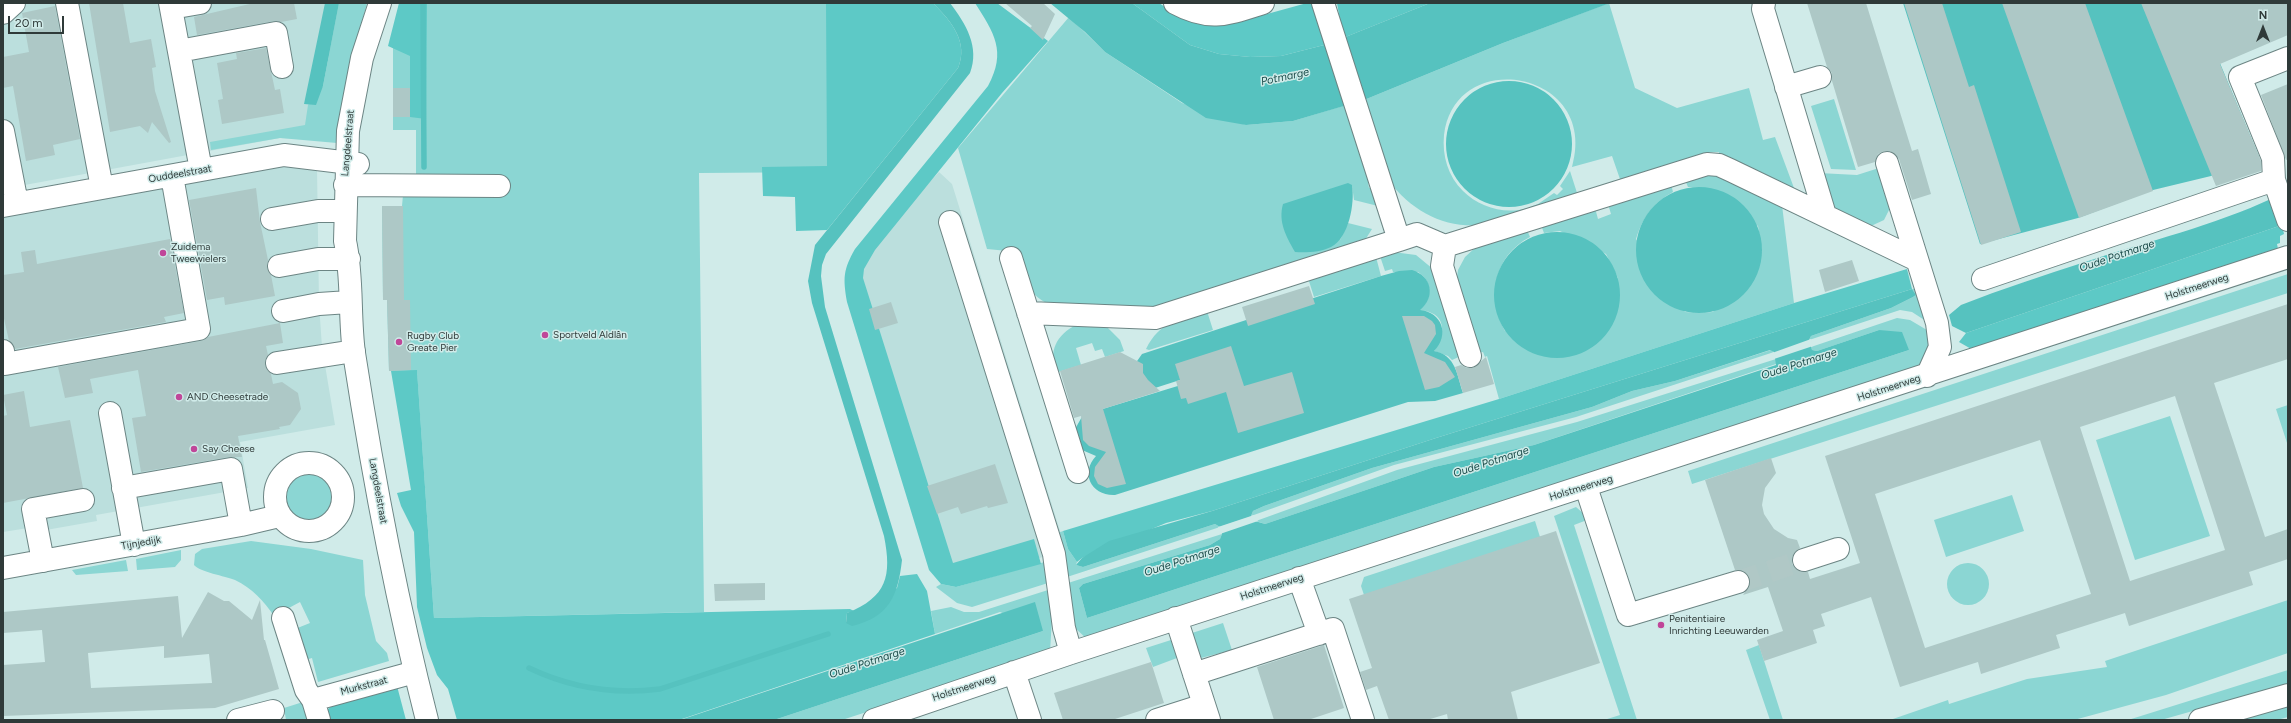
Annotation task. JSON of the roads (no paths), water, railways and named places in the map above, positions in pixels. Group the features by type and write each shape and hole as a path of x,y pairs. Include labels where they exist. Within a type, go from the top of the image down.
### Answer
{"street":[{"path":"3,13 14,3"},
{"path":"67,3 102,188"},
{"path":"200,3 171,6 201,170"},
{"name":"Langdeelstraat","path":"349,259 353,242 351,185 352,163 373,30 380,3"},
{"path":"1175,3 1189,11 1213,16 1235,12 1263,3"},
{"path":"1323,3 1399,240"},
{"path":"1764,3 1763,9 1825,216"},
{"path":"179,51 276,33 282,67"},
{"path":"2288,58 2240,77 2273,158 2276,185 2288,220"},
{"path":"1786,87 1820,77"},
{"path":"3,131 10,204"},
{"name":"Ouddeelstraat","path":"10,204 284,155 352,163"},
{"path":"1886,163 1937,323 1940,340 1935,360 1927,376"},
{"path":"1028,312 1155,318 1417,234 1445,246 1707,164 1719,165 1730,170 1917,260"},
{"path":"3,351 5,364 199,329 172,176"},
{"path":"351,185 499,186"},
{"name":"Langdeelstraat","path":"351,185 345,211 345,241 349,259 349,302 354,351 399,605 427,720"},
{"path":"1983,279 2276,185"},
{"path":"272,219 318,211 345,211"},
{"path":"950,222 1054,554 1064,628 1071,652"},
{"path":"1445,246 1442,266 1470,356"},
{"name":"Holstmeerweg","path":"874,720 1071,652 1565,492 1586,487 2288,257"},
{"path":"1011,258 1078,472"},
{"path":"279,266 318,259 349,259"},
{"path":"283,311 319,304 349,302"},
{"path":"277,363 354,351"},
{"path":"110,413 134,544"},
{"path":"123,488 231,469 240,525"},
{"path":"1586,487 1628,615 1738,582"},
{"path":"43,561 33,509 83,500"},
{"name":"Tijnjedijk","path":"3,568 240,525 279,516"},
{"path":"1804,560 1838,549"},
{"path":"1300,578 1319,634"},
{"path":"283,618 306,690 316,710"},
{"path":"1157,720 1207,712 1176,618"},
{"path":"1194,674 1333,629 1362,720"},
{"name":"Murkstraat","path":"316,710 415,672"},
{"path":"1014,672 1030,720"},
{"path":"2200,720 2288,695"},
{"path":"238,720 273,711"}],"water":[{"path":"325,3 339,3 323,86 316,105 304,104"},
{"path":"933,3 950,3 966,28 970,36 973,54 973,63 970,73 826,254 822,265 821,276 825,307 902,560 898,584 889,603 883,611 865,622 852,626 846,623 847,613 871,600 884,584 887,563 886,550 884,536 812,303 808,281 815,245 958,68 961,58 960,41 952,25"},
{"name":"Potmarge","path":"1050,3 1132,3 1190,45 1219,54 1250,57 1281,56 1328,44 1430,3 1610,3 1503,43 1364,100 1293,121 1246,125 1206,118 1105,52 1085,32"},
{"path":"1903,3 2195,3 2259,157 2211,176 2153,190 2078,218 1980,244"},
{"path":"1515,81 1539,88 1554,99 1565,114 1571,132 1571,156 1565,174 1554,189 1539,200 1521,206 1503,207 1479,200 1464,189 1453,174 1447,156 1446,138 1453,114 1464,99 1479,88 1497,82"},
{"path":"1348,183 1352,185 1353,201 1349,219 1342,236 1337,242 1327,249 1313,252 1295,252 1286,235 1282,223 1283,204"},
{"path":"1705,187 1717,189 1729,194 1744,205 1755,220 1760,232 1762,250 1760,268 1755,280 1744,295 1729,306 1717,311 1693,313 1681,311 1669,306 1654,295 1643,280 1638,268 1636,244 1638,232 1643,220 1654,205 1669,194 1681,189"},
{"name":"Oude Potmarge","path":"2273,198 2282,225 1966,333 1952,326 1949,315 1961,305 2054,272 2204,225"},
{"path":"1563,232 1587,239 1602,250 1613,265 1619,283 1619,307 1613,325 1602,340 1587,351 1569,357 1551,358 1527,351 1512,340 1501,325 1495,307 1494,289 1501,265 1512,250 1527,239 1545,233"},
{"path":"1412,270 1424,277 1430,287 1428,299 1420,310 1434,315 1441,325 1442,338 1434,351 1441,353 1451,361 1457,373 1463,393 1435,401 1408,402 1115,495 1100,492 1094,488 1090,482 1089,469 1096,456 1082,450 1075,429 1083,415 1181,385 1180,380 1155,388 1148,387 1135,364 1142,354 1381,276 1399,271"},
{"name":"Oude Potmarge","path":"1912,289 1916,295 1891,308 1811,336 1809,340 1812,350 1817,351 1879,330 1902,332 1909,350 1087,618 1079,588 1083,584 1210,545 1220,539 1222,534 1220,527 1215,524 1083,567 1076,565 1082,558 1109,541 1212,511 1436,438","holes":["1770,350 1774,352 1776,365 1534,445 1434,467 1265,524 1255,521 1251,516 1253,511 1264,506 1372,468 1592,407 1632,391 1675,381"]},
{"name":"Oude Potmarge","path":"1035,602 1043,631 774,720 680,720"}],"waterway":[{"path":"423,3 424,167"},
{"path":"529,668 561,681 577,685 609,690 643,691 660,689 828,634"}],"tunnel":[{"path":"1738,582 1804,560"}],"place":[{"name":"Zuidema Tweewielers","path":"163,253"},
{"name":"Sportveld Aldlân","path":"545,335"},
{"name":"Rugby Club Greate Pier","path":"399,342"},
{"name":"AND Cheesetrade","path":"179,397"},
{"name":"Say Cheese","path":"194,449"},
{"name":"Penitentiaire Inrichting Leeuwarden","path":"1661,625"}]}
